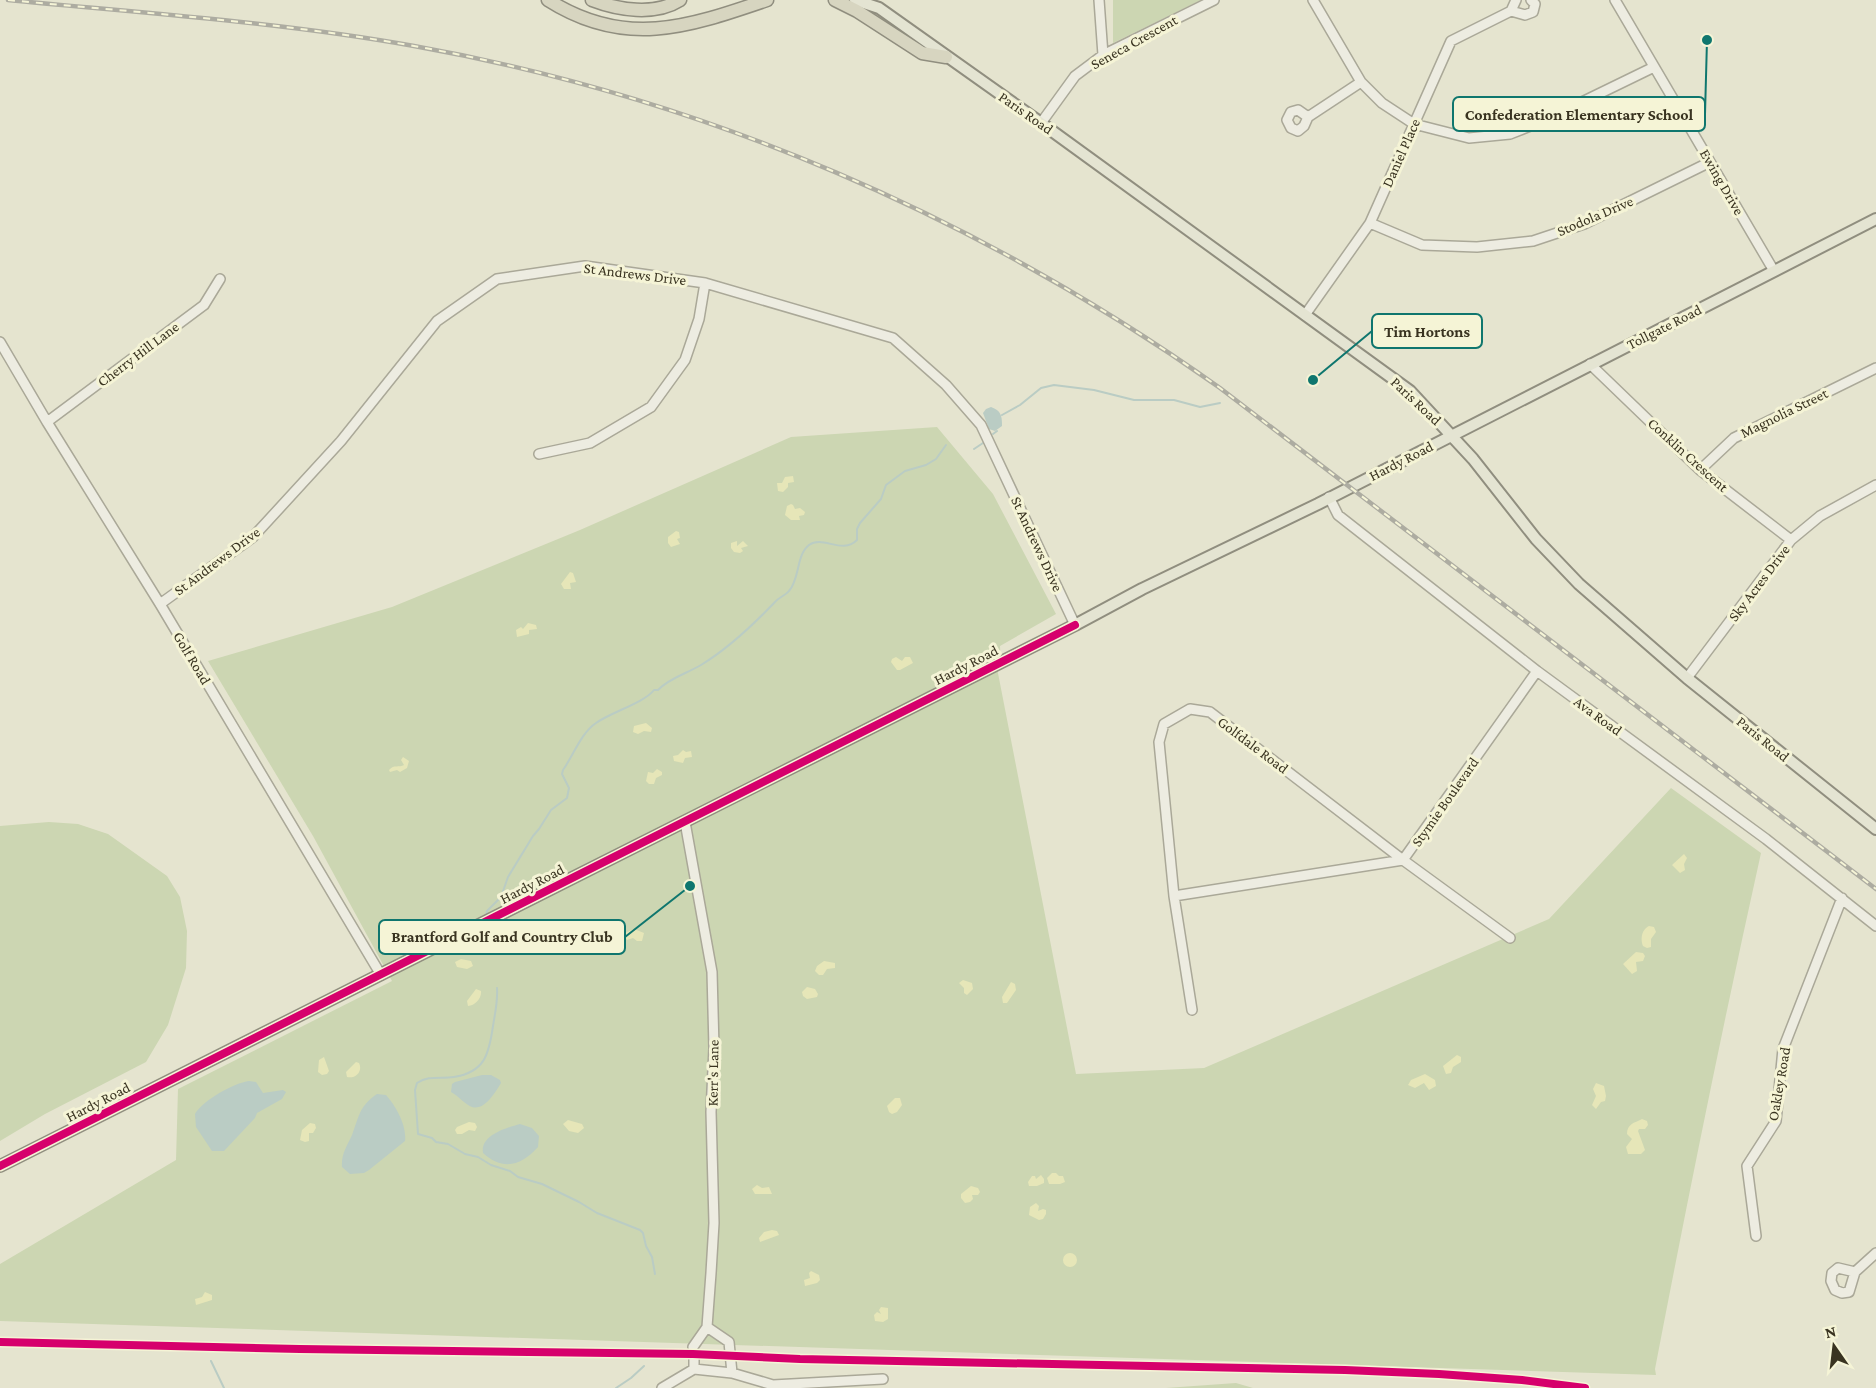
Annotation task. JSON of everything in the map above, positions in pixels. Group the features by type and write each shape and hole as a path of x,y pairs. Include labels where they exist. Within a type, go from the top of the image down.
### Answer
{"highway":[{"path":"548,0 564,10 595,22 649,30 690,25 767,0"},
{"path":"592,0 614,7 644,10 664,8 680,0"},
{"path":"835,0 857,10 922,52 946,57"}],"main road":[{"name":"Paris Road","path":"855,0 876,4 946,57 1041,123 1410,391 1473,459 1536,539 1579,584 1687,678 1876,829"},
{"name":"Tollgate Road","path":"1451,435 1876,219"},
{"name":"Hardy Road","path":"0,1166 1451,435"}],"street":[{"path":"1099,0 1103,55"},
{"name":"Seneca Crescent","path":"1041,123 1075,76 1103,55 1214,0"},
{"path":"1313,0 1361,82 1382,103 1414,124 1468,138 1510,134 1543,121 1654,67"},
{"path":"1512,11 1516,0"},
{"name":"Daniel Place","path":"1305,315 1370,223 1451,41 1512,11 1525,15 1533,12 1535,4 1531,0"},
{"name":"Ewing Drive","path":"1615,0 1774,271"},
{"path":"1308,117 1361,82"},
{"name":"Stodola Drive","path":"1370,223 1422,245 1478,247 1533,241 1584,224 1710,162"},
{"name":"St Andrews Drive","path":"160,604 253,537 341,441 437,321 497,279 585,266 705,283 893,338 946,385 981,425 1075,625"},
{"name":"Cherry Hill Lane","path":"47,422 204,305 220,279"},
{"path":"539,454 590,443 651,407 685,360 699,319 705,283"},
{"name":"Golf Road","path":"0,342 160,604 381,975"},
{"name":"Conklin Crescent","path":"1590,364 1700,471 1791,540"},
{"name":"Magnolia Street","path":"1700,471 1734,438 1876,368"},
{"name":"Sky Acres Drive","path":"1687,678 1791,540 1820,516 1876,485"},
{"name":"Ava Road","path":"1329,497 1338,515 1537,671 1766,839 1876,926"},
{"name":"Stymie Boulevard","path":"1174,896 1403,860 1537,671"},
{"name":"Golfdale Road","path":"1192,1010 1174,896 1159,742 1164,724 1190,709 1210,712 1403,860 1510,938"},
{"name":"Kerr's Lane","path":"685,822 711,972 714,1048 711,1112 714,1223 707,1327"},
{"name":"Oakley Road","path":"1756,1236 1747,1166 1776,1121 1783,1049 1842,898"},
{"path":"1855,1272 1876,1253"},
{"path":"693,1347 707,1327 729,1342 732,1373"},
{"path":"694,1359 694,1370"},
{"path":"663,1388 694,1370 732,1373 773,1385 883,1379"}],"shaded area":[{"path":"1113,0 1201,0 1113,43"},
{"path":"991,407 999,412 1002,419 1002,426 995,431 989,429 983,413"},
{"path":"937,427 993,494 1056,614 1000,646 1001,666 997,668 1076,1074 1204,1068 1549,919 1671,788 1761,853 1693,1175 1655,1369 1656,1375 0,1321 0,1264 176,1160 178,1089 392,981 313,836 208,661 392,607 580,530 791,437"},
{"path":"49,822 78,824 108,834 167,876 180,897 187,931 186,968 168,1025 146,1062 45,1114 0,1141 0,826"},
{"path":"491,1075 501,1083 490,1100 481,1106 472,1107 451,1092 452,1084 455,1082"},
{"path":"249,1081 256,1082 263,1093 283,1090 286,1092 282,1099 257,1113 224,1151 212,1151 196,1127 195,1114 219,1093"},
{"path":"377,1094 386,1095 397,1110 403,1123 405,1141 364,1173 350,1174 342,1167 343,1154 363,1108"},
{"path":"520,1124 532,1128 539,1136 538,1147 532,1153 518,1162 505,1164 490,1159 483,1153 486,1141 495,1133"},
{"path":"1236,1383 1253,1388 1166,1388"}],"sand":[{"path":"793,476 794,482 788,483 788,487 783,492 778,491 777,483 782,483 785,477"},
{"path":"791,504 795,509 800,508 805,512 804,515 799,516 800,520 791,520 785,515 787,506"},
{"path":"676,531 679,532 680,538 677,539 680,544 671,547 668,537"},
{"path":"737,541 737,546 743,541 748,546 741,548 743,551 740,553 734,552 731,543"},
{"path":"570,572 573,573 576,582 570,583 571,589 564,589 561,584"},
{"path":"528,623 536,625 537,629 529,630 529,634 517,637 516,630 521,627 523,629"},
{"path":"896,657 902,661 905,657 910,657 913,663 897,670 891,662"},
{"path":"646,723 652,728 651,732 644,731 638,734 633,732 634,726"},
{"path":"683,750 691,751 692,757 685,758 683,763 674,761 673,756"},
{"path":"403,757 409,761 407,768 400,772 397,770 390,772 389,770 393,767 404,765 401,760"},
{"path":"657,769 662,772 662,775 656,778 654,784 649,784 646,781 648,772 653,773"},
{"path":"1684,854 1687,858 1684,864 1685,870 1680,873 1672,865"},
{"path":"1649,926 1654,927 1656,932 1651,939 1651,947 1647,948 1643,946 1642,937 1643,932"},
{"path":"634,929 644,933 642,941 633,938 627,940 625,937 625,933"},
{"path":"1636,952 1643,953 1645,956 1643,961 1636,962 1637,971 1632,974 1623,964"},
{"path":"461,959 471,961 473,966 467,969 457,967 455,962"},
{"path":"824,961 835,963 835,968 827,969 823,975 819,975 815,971 817,966"},
{"path":"963,980 972,983 973,989 967,995 959,983"},
{"path":"1011,982 1015,984 1016,990 1007,1003 1003,1003 1002,997"},
{"path":"807,987 815,989 817,997 807,999 803,996 802,992"},
{"path":"476,989 481,991 479,999 468,1006 467,1001"},
{"path":"1457,1055 1461,1057 1461,1062 1453,1067 1451,1073 1446,1074 1443,1066"},
{"path":"324,1057 329,1071 322,1075 318,1072 319,1060"},
{"path":"356,1062 360,1066 356,1076 347,1077 346,1072"},
{"path":"1425,1074 1435,1080 1436,1086 1429,1090 1424,1083 1415,1088 1408,1085 1411,1080"},
{"path":"1596,1083 1604,1086 1606,1096 1605,1101 1601,1102 1596,1109 1592,1105 1596,1096 1593,1089"},
{"path":"895,1098 900,1098 902,1105 897,1112 892,1114 887,1106"},
{"path":"1642,1119 1647,1121 1648,1125 1645,1129 1638,1131 1645,1150 1641,1154 1628,1154 1626,1147 1632,1139 1627,1134 1628,1128"},
{"path":"568,1120 582,1124 584,1128 578,1133 569,1131 563,1124"},
{"path":"469,1122 475,1123 477,1127 475,1131 469,1130 457,1134 455,1130 457,1127"},
{"path":"310,1123 315,1124 316,1128 313,1133 309,1133 309,1141 300,1140 302,1130"},
{"path":"1052,1173 1063,1176 1065,1182 1049,1184 1047,1178"},
{"path":"1041,1175 1044,1183 1029,1186 1028,1182 1032,1176 1036,1179"},
{"path":"757,1185 762,1188 769,1187 772,1194 755,1194 752,1189"},
{"path":"971,1186 978,1188 980,1192 978,1195 972,1195 973,1199 965,1203 961,1194"},
{"path":"1036,1203 1039,1206 1038,1211 1046,1210 1043,1219 1039,1220 1029,1215 1030,1207"},
{"path":"777,1231 779,1235 760,1242 759,1238 764,1232"},
{"path":"1067,1253 1073,1253 1077,1260 1073,1267 1067,1267 1063,1263 1063,1257"},
{"path":"811,1271 819,1275 820,1280 805,1286 804,1280 810,1278"},
{"path":"205,1292 212,1295 212,1300 196,1305 195,1299 202,1297"},
{"path":"881,1307 888,1308 888,1319 883,1322 875,1321 874,1315 877,1312 881,1314 879,1310"}],"waterway":[{"path":"1002,415 1020,405 1041,388 1054,385 1094,390 1134,400 1174,400 1200,407 1220,403"},
{"path":"993,434 997,431"},
{"path":"974,449 983,443"},
{"path":"486,915 501,897 508,877 533,836 551,810 567,798 569,788 562,774 563,770 591,727 701,665 731,644 789,591 795,580 802,555 809,545 820,542 845,546 857,540 857,529 860,523 881,499 886,485 905,471 926,465 936,459 946,445"},
{"path":"497,988 490,1045 479,1066 464,1075 430,1078 417,1083 415,1090 418,1134 432,1138 436,1142 448,1144 465,1154 510,1171 518,1177 542,1184 597,1213 640,1230 652,1257 655,1274"},
{"path":"211,1361 224,1388"},
{"path":"616,1388 644,1366"}],"railway":[{"path":"8,0 313,31 414,46 522,69 629,97 733,132 836,172 936,218 1033,270 1128,326 1220,388 1876,889"}],"cycle path":[{"path":"0,1166 1075,625"},
{"path":"0,1342 300,1349 693,1354 800,1359 1345,1370 1522,1380 1585,1388"}],"place":[{"name":"Confederation Elementary School","path":"1707,40"},
{"name":"Tim Hortons","path":"1313,380"},
{"name":"Brantford Golf and Country Club","path":"690,886"}]}
